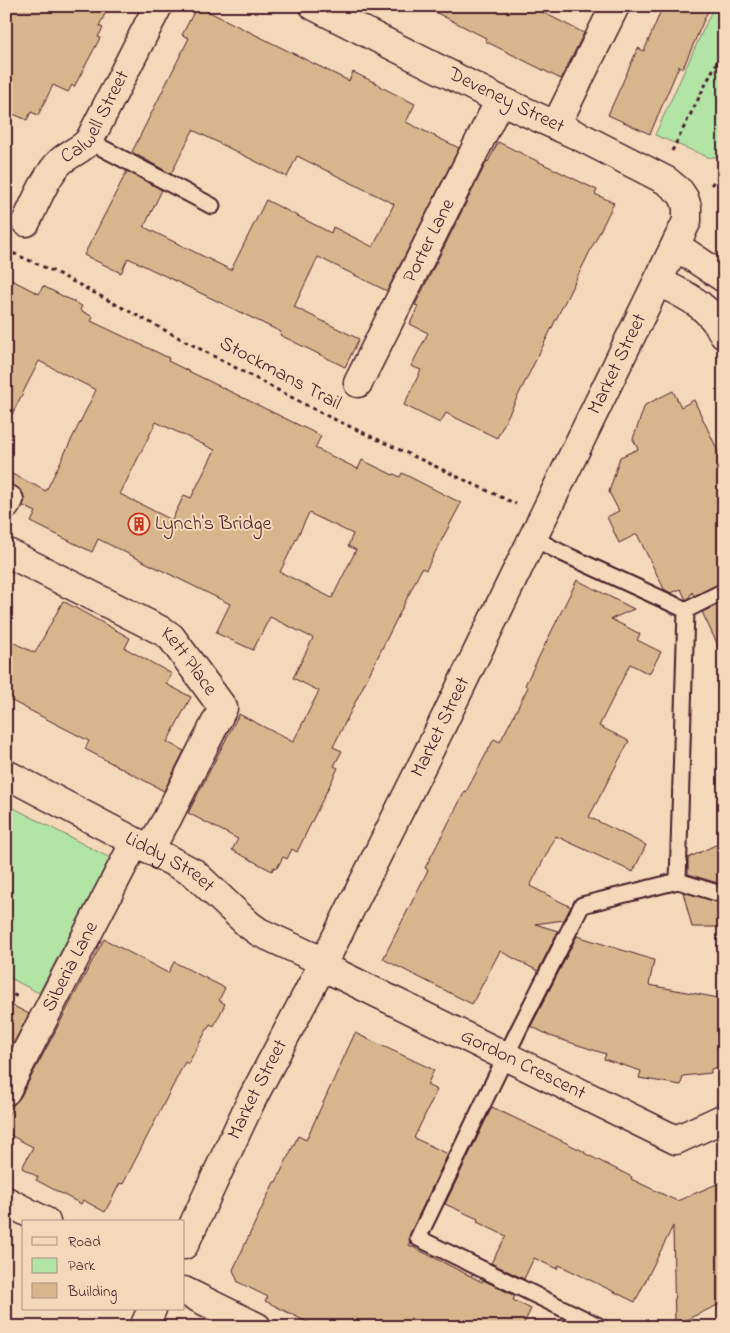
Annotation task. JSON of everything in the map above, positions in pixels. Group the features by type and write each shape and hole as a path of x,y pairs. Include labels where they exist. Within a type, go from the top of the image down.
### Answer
{"street":[{"name":"Calwell Street","path":"26,222 54,170 61,162 84,147 89,141 158,6"},
{"name":"Deveney Street","path":"314,6 500,100 556,125 658,176 672,184 680,192 687,207"},
{"path":"556,125 615,6"},
{"name":"Porter Lane","path":"358,383 500,100"},
{"name":"Market Street","path":"185,1243 251,1101 323,964 676,246 688,221 687,207"},
{"path":"676,246 724,278"},
{"path":"658,282 700,304 713,318 724,335"},
{"name":"Kett Place","path":"6,552 164,632 170,637 223,708 167,819 142,846"},
{"name":"Liddy Street","path":"6,774 201,878 248,924 259,932 323,964"},
{"name":"Siberia Lane","path":"6,1091 142,846"},
{"name":"Gordon Crescent","path":"323,964 676,1140 724,1118"},
{"path":"6,1201 42,1220"},
{"path":"185,1291 257,1327"},
{"path":"144,1327 152,1310"}],"lane":[{"path":"89,141 212,206"},
{"path":"538,527 562,553 686,610"},
{"path":"686,610 724,591"},
{"path":"678,881 686,610"},
{"path":"601,1327 418,1238 582,905 678,881 724,895"}],"path":[{"path":"658,176 683,131 724,48"},
{"name":"Stockmans Trail","path":"6,250 55,272 538,527"}],"green space":[{"path":"714,6 724,6 724,154 710,158 655,135"},
{"path":"6,804 110,858 39,993 6,976"}],"building":[{"path":"6,6 109,6 99,26 103,28 98,37 100,38 74,87 72,85 68,92 53,85 38,115 31,112 27,120 6,111"},
{"path":"197,6 349,81 353,72 380,85 415,104 406,122 459,148 387,291 318,257 294,307 359,339 345,367 280,335 281,332 128,258 121,273 84,255 127,171 162,190 144,227 231,270 266,200 331,233 333,227 373,247 394,204 297,156 287,177 193,130 171,174 132,152 189,38 182,35"},
{"path":"423,6 530,6 584,33 561,79 485,41 486,38"},
{"path":"663,6 710,6 683,68 679,66 650,134 608,115 638,48 644,51"},
{"path":"498,142 597,190 595,194 614,203 497,438 446,413 440,423 404,405 421,370 411,366 428,333 410,324 418,306 415,305"},
{"name":"Lynch's Bridge","path":"6,277 39,294 43,286 82,306 80,310 93,317 91,321 169,358 168,361 321,436 315,448 358,469 362,460 393,475 400,477 402,473 461,503 426,570 422,568 333,747 342,751 334,766 338,768 297,852 292,849 287,859 283,857 277,868 274,867 272,871 232,850 238,839 188,813 239,714 293,742 319,691 293,678 313,638 270,617 253,650 216,633 230,604 98,539 92,552 31,522 36,512 23,506 25,500 23,493 17,487 6,485 6,471 46,491 96,390 39,361 6,426","holes":["156,422 215,450 191,498 184,495 172,520 120,494","309,513 353,534 348,546 356,550 332,598 280,572"]},
{"path":"673,391 681,407 694,400 724,464 724,582 694,596 692,592 686,600 681,589 671,593 664,589 637,534 619,543 607,517 619,511 609,492 620,457 638,449 633,439 645,405"},
{"path":"577,580 634,609 611,619 640,634 637,640 661,652 649,674 630,664 599,726 629,741 589,817 646,845 633,872 556,836 530,886 571,907 564,920 535,924 558,931 538,971 500,951 472,1004 383,959 428,870 425,868 465,791 494,739 500,742 514,715 528,687 525,685"},
{"path":"63,601 130,638 125,648 172,674 166,684 191,697 167,742 184,751 164,791 85,749 89,741 6,698 6,639 35,653"},
{"path":"724,602 724,658 702,612"},
{"path":"724,841 724,885 688,874 688,858"},
{"path":"683,892 724,904 724,927 692,927"},
{"path":"577,936 654,960 649,985 724,999 724,1065 711,1069 711,1073 683,1076 681,1085 639,1078 641,1071 604,1059 606,1054 550,1036 531,1026"},
{"path":"104,939 168,973 174,962 225,988 219,1000 225,1004 214,1026 210,1024 188,1064 185,1062 123,1184 120,1183 105,1212 83,1200 81,1204 36,1180 38,1177 22,1168 33,1147 6,1133 6,1119 14,1104 20,1098"},
{"path":"6,1002 29,1014 10,1050 6,1048"},
{"path":"355,1033 434,1070 427,1085 437,1090 414,1138 448,1154 410,1234 409,1245 482,1282 483,1280 515,1296 513,1300 531,1309 522,1327 317,1327 265,1301 268,1297 238,1282 233,1270 274,1182 276,1182 298,1136 306,1140"},
{"path":"492,1107 585,1152 632,1177 631,1179 677,1201 724,1181 724,1302 675,1325 673,1226 635,1302 559,1265 557,1269 534,1258 524,1279 491,1263 506,1236 477,1222 478,1219 445,1204"}],"place":[{"name":"Lynch's Bridge","path":"139,524"}]}
